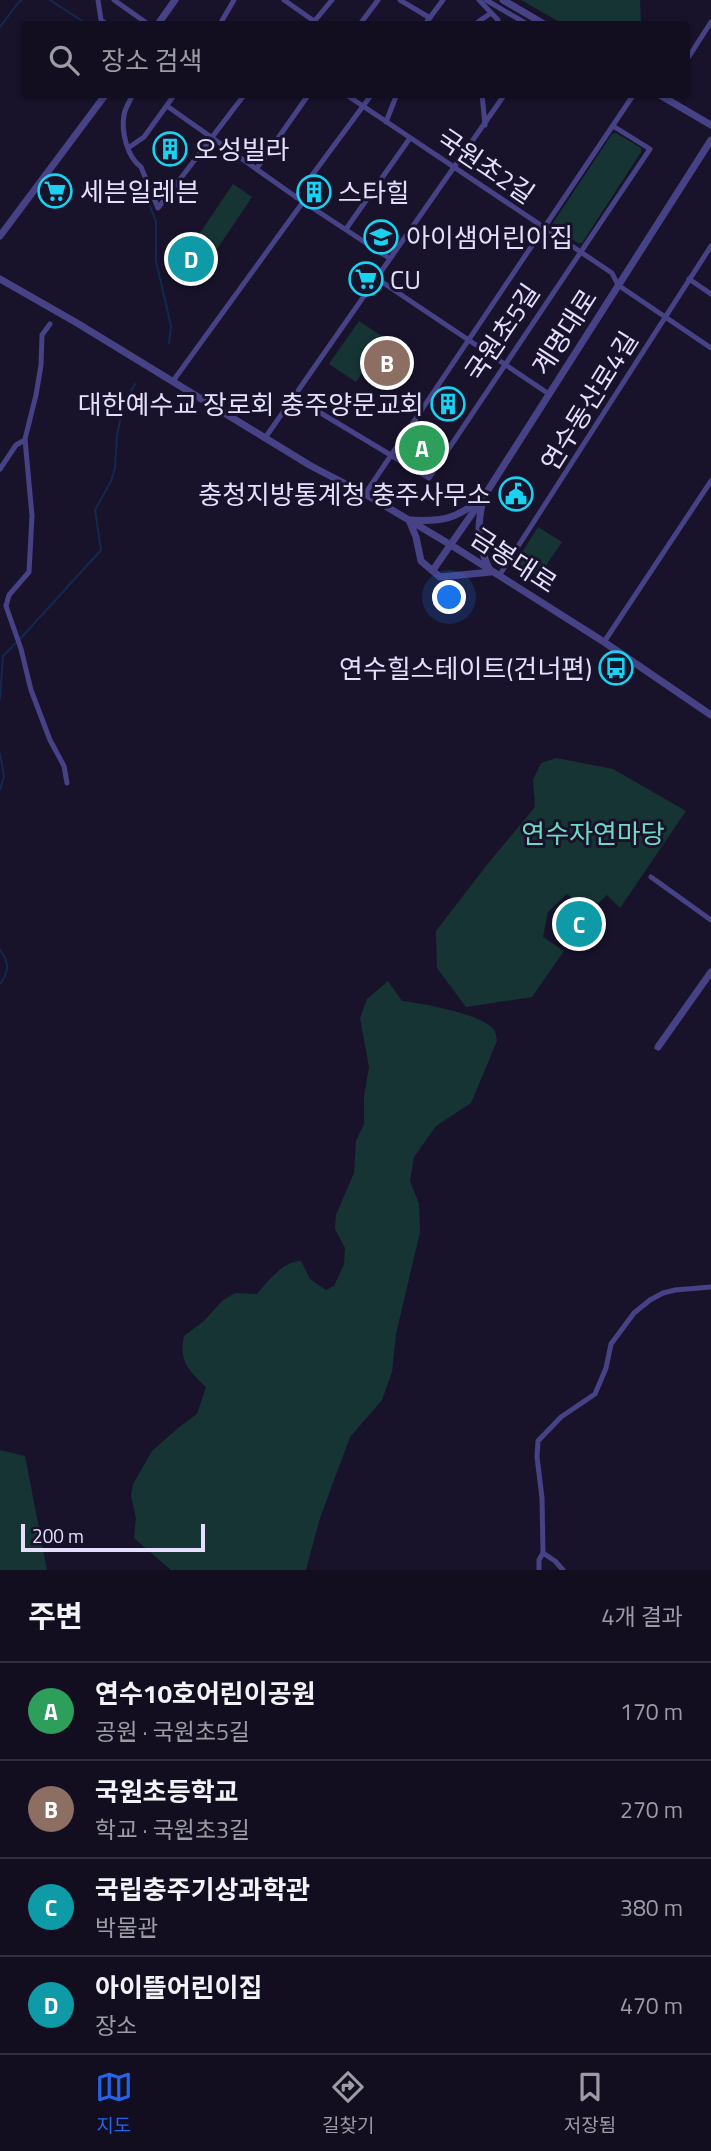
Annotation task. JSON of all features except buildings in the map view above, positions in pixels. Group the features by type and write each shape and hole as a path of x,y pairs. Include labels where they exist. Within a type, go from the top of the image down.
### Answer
{"street":[{"path":"98,0 102,21"},
{"path":"114,0 144,21"},
{"path":"160,21 175,0"},
{"path":"222,21 233,0"},
{"path":"284,0 310,21"},
{"path":"315,21 332,0"},
{"path":"362,21 378,0"},
{"path":"400,0 430,18"},
{"path":"428,21 443,0"},
{"path":"479,0 497,21"},
{"path":"486,0 522,21"},
{"path":"503,0 539,21"},
{"path":"498,21 503,10"},
{"path":"479,21 491,13"},
{"path":"690,56 711,22"},
{"path":"0,236 103,98"},
{"path":"131,98 124,114 125,137 158,208 242,98"},
{"path":"128,148 144,137 172,98"},
{"path":"257,168 306,98"},
{"name":"국원초2길","path":"350,98 612,273 618,285 711,348"},
{"path":"296,197 369,98"},
{"path":"386,122 395,98"},
{"path":"482,98 485,125"},
{"path":"265,438 503,98"},
{"path":"365,494 631,98"},
{"path":"665,98 711,125"},
{"path":"167,106 303,202 389,258"},
{"name":"국원초5길","path":"294,397 429,478 650,149 613,126"},
{"path":"346,229 410,138"},
{"name":"계명대로","path":"433,570 483,498 711,140"},
{"path":"173,381 303,202"},
{"name":"연수동산로4길","path":"499,577 711,246"},
{"path":"376,278 549,394"},
{"name":"금봉대로","path":"0,279 311,466 365,494 451,545 604,642 711,715"},
{"path":"689,279 711,294"},
{"path":"50,324 42,335 41,365 25,439 32,516 29,572 9,595 6,606 31,690 50,740 64,766 67,783"},
{"path":"0,469 16,445 25,439"},
{"path":"604,642 711,481"},
{"path":"483,498 477,529 481,550 491,572 440,577 421,561 409,520 444,520 483,498"},
{"path":"651,877 711,920"},
{"path":"658,1047 708,982 711,972"},
{"path":"539,1570 539,1560 543,1553 538,1441 561,1417 596,1394 606,1368 611,1344 634,1313 663,1293 711,1287"},
{"path":"543,1553 555,1560 563,1570"}],"green space":[{"path":"521,0 640,0 641,21 558,21"},
{"path":"616,133 641,148 641,152 582,243 578,243 554,228 553,223 612,134"},
{"path":"233,184 252,197 215,252 196,239"},
{"path":"359,321 386,339 356,382 329,364"},
{"path":"414,422 449,445 426,475 395,451"},
{"path":"538,527 562,542 538,577 516,562"},
{"name":"연수자연마당","path":"556,758 613,769 686,811 620,908 607,895 589,912 567,894 548,912 543,937 564,951 532,997 466,1007 437,968 436,931 535,807 533,780 541,763"},
{"path":"388,981 402,1001 451,1010 478,1019 494,1030 497,1041 471,1103 436,1126 414,1157 410,1181 419,1204 420,1232 396,1334 392,1372 382,1400 350,1437 320,1518 306,1570 171,1570 134,1538 136,1518 131,1496 133,1484 152,1451 197,1414 206,1387 186,1364 183,1352 184,1336 204,1321 222,1301 235,1293 257,1294 276,1273 294,1262 301,1261 310,1279 326,1290 334,1286 344,1264 345,1248 335,1229 336,1215 354,1173 356,1141 364,1124 364,1097 369,1067 360,1018 367,999"},
{"path":"0,1450 25,1456 47,1570 0,1570"}],"waterway":[{"path":"0,27 22,0"},
{"path":"50,0 82,21"},
{"path":"144,192 156,221 156,261 171,326 169,343"},
{"path":"20,639 101,550 95,510 111,481 124,403 135,384"},
{"path":"0,699 3,656 16,643"},
{"path":"0,754 4,776 0,790"},
{"path":"0,950 7,967 0,984"}],"place":[{"name":"오성빌라","path":"170,149"},
{"name":"세븐일레븐","path":"55,191"},
{"name":"스타힐","path":"314,192"},
{"name":"아이샘어린이집","path":"381,237"},
{"name":"아이뜰어린이집","path":"191,259"},
{"name":"CU","path":"366,279"},
{"name":"국원초등학교","path":"387,363"},
{"name":"대한예수교 장로회 충주양문교회","path":"448,404"},
{"name":"연수10호어린이공원","path":"422,448"},
{"name":"충청지방통계청 충주사무소","path":"516,494"},
{"name":"연수힐스테이트(건너편)","path":"616,668"},
{"name":"국립충주기상과학관","path":"579,924"}]}
